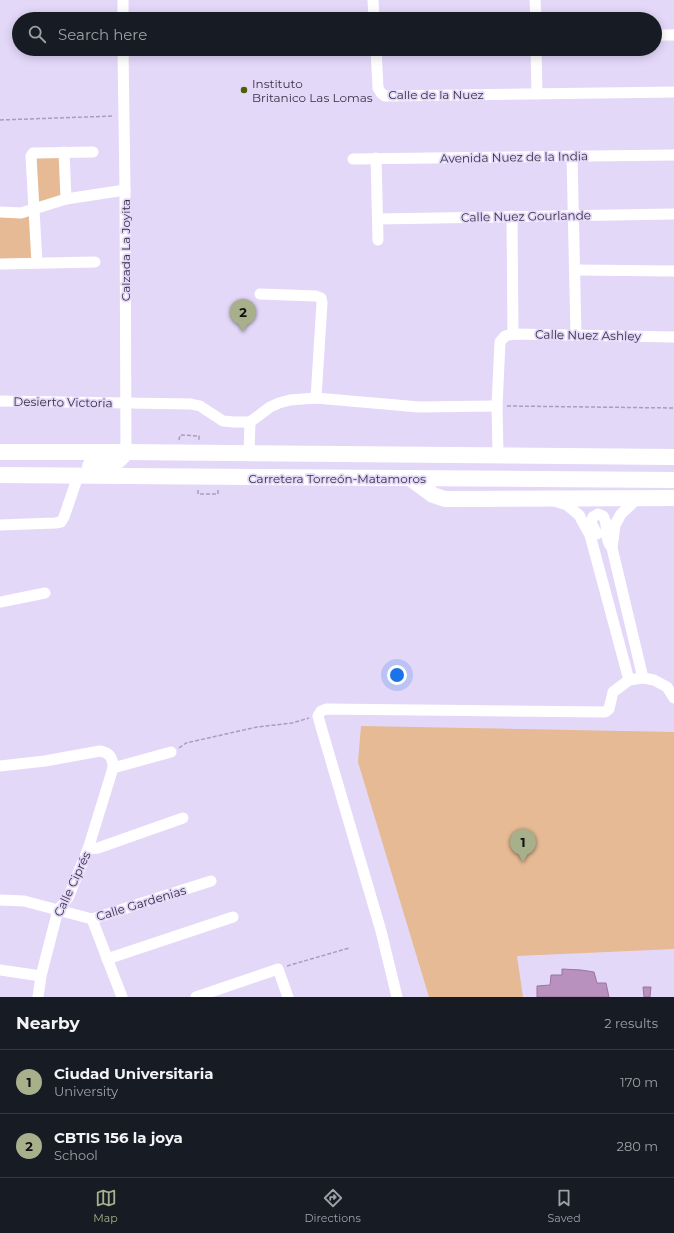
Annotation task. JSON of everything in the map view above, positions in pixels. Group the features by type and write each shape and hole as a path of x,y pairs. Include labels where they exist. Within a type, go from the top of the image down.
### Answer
{"highway":[{"path":"0,452 674,457"},
{"path":"0,469 113,465 117,463 126,452"},
{"name":"Carretera Torreón-Matamoros","path":"0,475 674,480"},
{"path":"410,478 433,495 445,498 674,498"}],"street":[{"path":"123,0 123,12"},
{"path":"373,0 374,12"},
{"path":"535,0 536,12"},
{"path":"662,35 674,35"},
{"name":"Calzada La Joyita","path":"123,56 126,452"},
{"name":"Calle de la Nuez","path":"376,56 378,88 385,96 674,92"},
{"path":"536,56 537,94"},
{"path":"37,263 31,159 32,154 37,152 93,152"},
{"path":"64,152 66,199"},
{"name":"Avenida Nuez de la India","path":"353,159 674,155"},
{"path":"572,156 576,335"},
{"path":"376,158 378,240"},
{"path":"0,212 21,213 66,199 125,190"},
{"name":"Calle Nuez Gourlande","path":"378,219 674,214"},
{"path":"498,455 497,406 500,342 508,336 512,216"},
{"path":"3,264 95,262"},
{"path":"575,270 674,271"},
{"path":"260,294 316,296 321,298 316,398"},
{"name":"Calle Nuez Ashley","path":"508,336 576,335 674,337"},
{"path":"249,453 250,422 270,407 290,400 316,398 419,407 497,406"},
{"name":"Desierto Victoria","path":"0,401 191,404 200,406 224,421 250,422"},
{"path":"0,525 55,524 61,522 64,518 78,476"},
{"path":"548,498 567,505 579,515 590,536 629,680"},
{"path":"638,498 621,514 614,525 612,548 643,678"},
{"path":"595,556 598,544 597,536 591,523 593,517 598,514 603,516 605,519 607,541 612,548"},
{"path":"0,602 45,593"},
{"path":"397,997 381,931 318,716 321,711 326,709 605,712 608,709 613,692 629,680 643,678 654,680 667,687 674,698"},
{"path":"0,766 45,762 100,751 105,752 112,757 113,768 171,752"},
{"name":"Calle Ciprés","path":"38,997 41,976 58,910 68,898 88,850 113,768"},
{"path":"88,850 98,848 183,818"},
{"name":"Calle Gardenias","path":"0,900 24,901 92,919 211,881"},
{"path":"107,959 233,917"},
{"path":"92,919 122,997"},
{"path":"196,997 213,994 278,969 288,997"},
{"path":"0,970 41,976"}],"path":[{"path":"0,120 124,116"},
{"path":"497,406 674,408"},
{"path":"198,494 218,494 219,477"},
{"path":"171,752 186,744 257,727 292,723 318,716"},
{"path":"278,969 349,948"}],"shaded area":[{"path":"63,153 65,197 35,206 34,155"},
{"path":"33,211 36,262 0,262 0,214"},
{"path":"361,726 674,732 674,949 517,956 523,997 429,997 358,762"}],"building":[{"path":"562,969 594,972 597,983 606,983 609,997 537,997 537,986 550,985 551,975 562,975"},
{"path":"643,987 651,987 650,997 644,997"}],"place":[{"name":"Instituto Britanico Las Lomas","path":"244,90"},
{"name":"CBTIS 156 la joya","path":"243,332"},
{"name":"Ciudad Universitaria","path":"523,862"}]}
